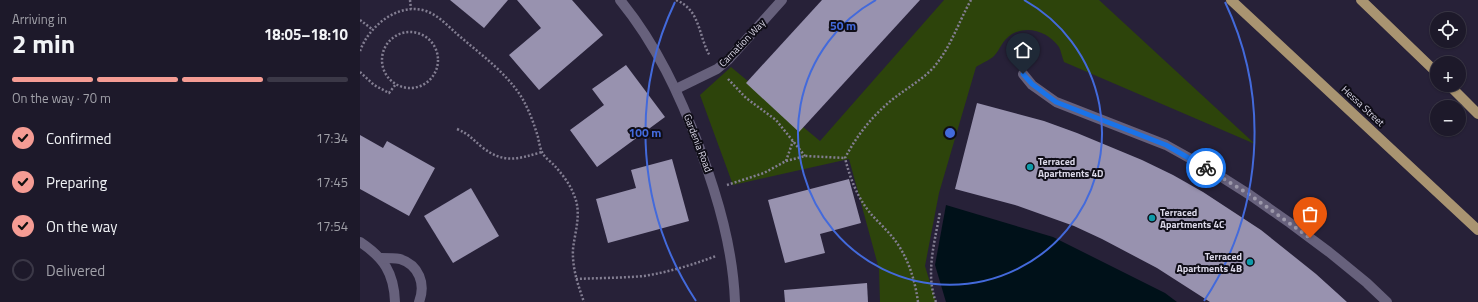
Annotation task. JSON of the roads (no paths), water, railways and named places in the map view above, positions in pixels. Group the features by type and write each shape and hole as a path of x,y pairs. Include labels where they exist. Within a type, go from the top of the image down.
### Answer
{"main road":[{"name":"Hessa Street","path":"1231,0 1478,230"},
{"path":"1361,0 1430,66"},
{"path":"1456,92 1478,114"}],"street":[{"name":"Gardenia Road","path":"620,0 646,35 662,62 686,112 715,189 724,220 735,302"},
{"name":"Carnation Way","path":"676,89 717,69 740,48 782,0"},
{"path":"1023,74 1032,84 1056,102 1166,145 1209,169 1290,223 1340,261 1387,302"},
{"path":"360,242 381,258 390,272 394,288 395,302"},
{"path":"381,258 398,259 407,262 414,268 420,276 422,285 422,294 419,302"}],"place":[{"name":"Terraced Apartments 4D","path":"1030,167"},
{"name":"Terraced Apartments 4C","path":"1152,218"},
{"name":"Terraced Apartments 4B","path":"1250,262"}]}
